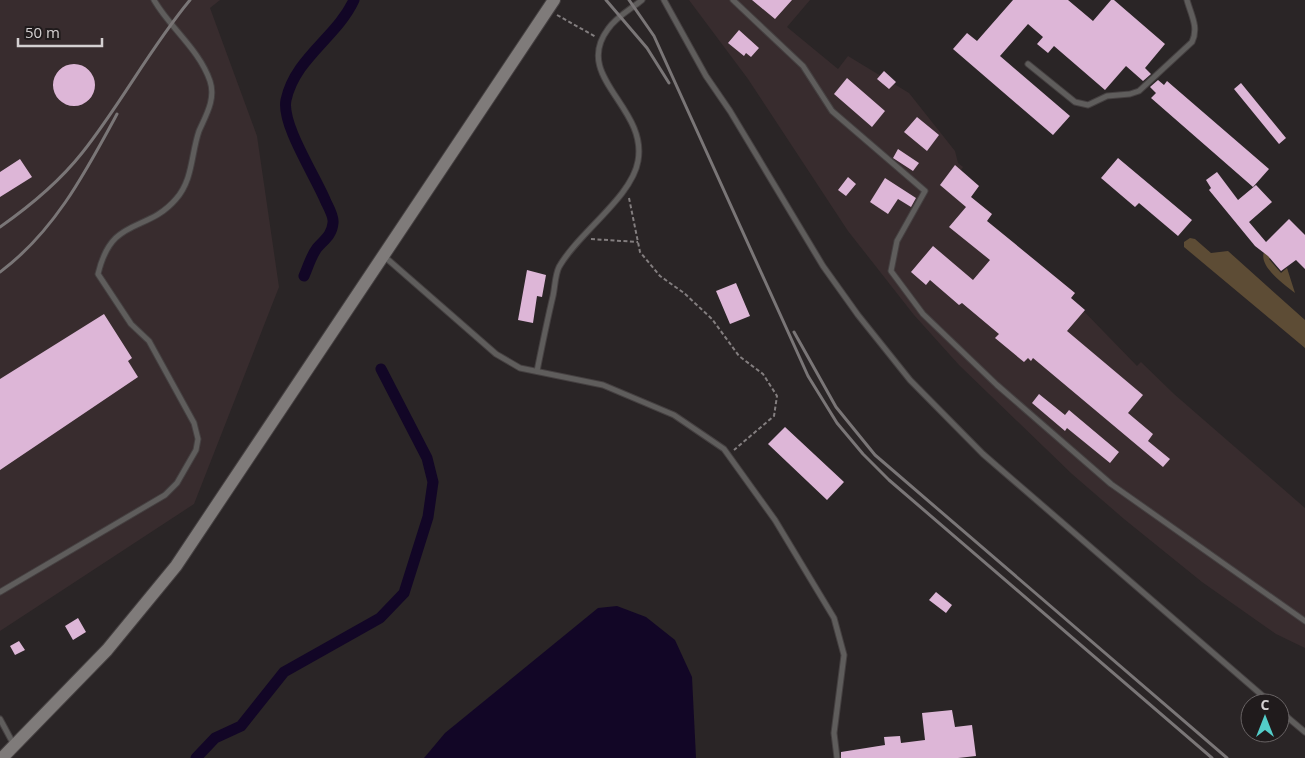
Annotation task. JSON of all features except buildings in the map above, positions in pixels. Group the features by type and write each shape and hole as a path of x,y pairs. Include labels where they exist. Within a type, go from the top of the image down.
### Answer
{"street":[{"path":"2,758 106,650 176,566 384,257 551,15 554,0"}],"lane":[{"path":"0,592 165,495 177,483 196,450 198,439 194,423 149,341 131,324 98,274 106,248 115,239 126,230 166,209 184,189 195,143 211,103 212,94 206,72 191,48 171,25 154,0"},
{"path":"537,371 559,268 627,186 638,162 638,135 631,117 602,76 597,56 600,44 607,30 642,0"},
{"path":"664,0 706,76 730,111 823,266 858,315 910,380 983,454 1259,693"},
{"path":"733,0 803,66 832,111 924,191 897,241 891,271 922,314 997,385 1111,484 1305,621"},
{"path":"1028,64 1075,102 1082,104 1093,103 1107,96 1135,93 1192,42 1195,24 1187,0"},
{"path":"384,257 496,354 520,368 603,385 674,415 724,449 775,520 834,618 844,655 834,725 837,758"},
{"path":"0,719 14,744"},
{"path":"1290,719 1305,732"}],"path":[{"path":"551,15 596,37"},
{"path":"627,186 640,252 660,276 684,294 712,320 739,356 763,374 777,396 774,416 728,454"},
{"path":"582,238 638,242"}],"shaded area":[{"path":"0,0 220,0 210,8 257,136 279,287 194,504 0,631"},
{"path":"689,0 810,0 787,27 838,69 848,56 909,93 955,151 958,163 963,167 961,170 979,186 971,197 992,214 987,221 1075,293 1071,298 1137,366 1141,362 1174,394 1305,508 1305,648 1276,634 1202,582 1124,519 1072,474 959,365 914,315 848,231 748,79"},
{"path":"1190,238 1195,239 1211,253 1228,251 1305,320 1305,348 1184,247 1184,242"},
{"path":"1265,250 1279,251 1269,259 1281,273 1287,268 1295,293 1272,274 1264,262"},
{"path":"617,606 646,617 675,640 692,677 696,758 424,758 445,733 598,608"}],"waterway":[{"path":"304,276 315,251 331,231 333,221 330,210 294,136 286,110 286,100 298,72 347,13 354,0"},
{"path":"196,758 215,738 241,726 284,672 380,618 404,593 428,517 433,482 427,458 381,369"}],"railway":[{"path":"0,227 44,193 73,164 110,115 175,18 190,0"},
{"path":"606,0 647,48 669,83"},
{"path":"629,0 654,36 808,376 837,423 863,454 889,480 1212,758"},
{"path":"0,272 37,239 67,200 117,114"},
{"path":"794,332 836,407 875,455 1227,758"}]}
